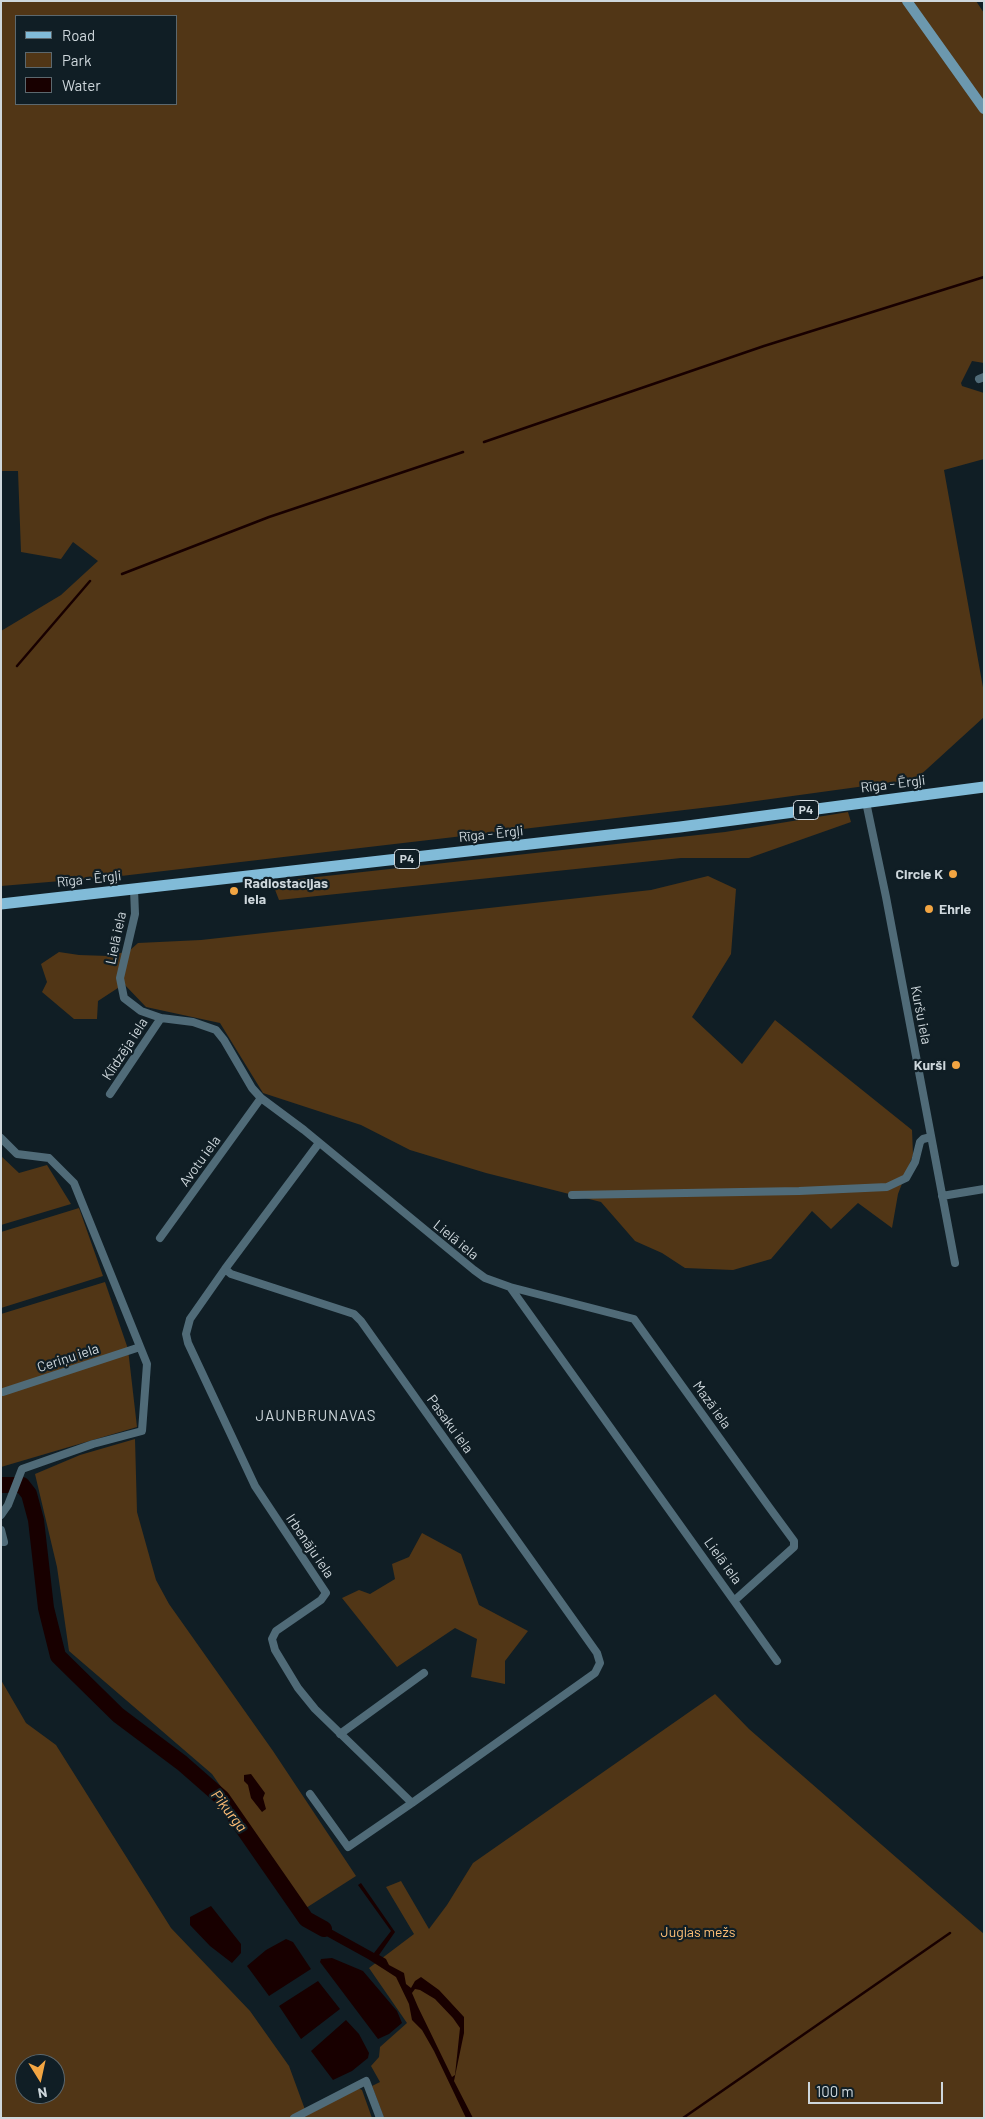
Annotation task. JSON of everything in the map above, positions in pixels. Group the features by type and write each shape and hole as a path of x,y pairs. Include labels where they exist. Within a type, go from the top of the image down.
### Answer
{"main road":[{"path":"907,1 984,109"},
{"name":"Rīga - Ērgļi","path":"1,904 671,828 984,787"}],"street":[{"name":"Kuršu iela","path":"866,802 886,897 955,1263"},
{"name":"Lielā iela","path":"134,889 135,914 120,978 124,998 141,1011 161,1018 193,1022 216,1030 224,1040 252,1088 261,1098 474,1270 485,1278 510,1287 777,1661"},
{"name":"Klīdzēja iela","path":"110,1094 161,1018"},
{"name":"Avotu iela","path":"160,1238 261,1098"},
{"path":"572,1195 887,1187 906,1178 915,1162 920,1142 931,1137"},
{"path":"1,1138 17,1154 49,1158 74,1183 147,1364 142,1431 93,1444 22,1469 8,1505 1,1515"},
{"name":"Irbenāju iela","path":"319,1143 190,1319 186,1327 188,1343 254,1486 326,1593 321,1600 276,1631 272,1639 275,1650 298,1688 340,1734 412,1803"},
{"path":"942,1196 984,1189"},
{"name":"Pasaku iela","path":"225,1269 231,1274 349,1312 361,1321 597,1653 600,1663 595,1673 412,1803"},
{"name":"Mazā iela","path":"510,1287 634,1319 770,1507 794,1541 794,1547 735,1600"},
{"name":"Ceriņu iela","path":"3,1392 140,1347"},
{"path":"1,1530 4,1542"},
{"path":"340,1734 424,1673"},
{"path":"310,1794 348,1847 412,1803"},
{"path":"294,2118 366,2081 380,2118"}],"green space":[{"path":"1,1 976,1 984,13 984,363 972,361 961,383 962,386 984,393 984,459 944,470 984,693 984,717 916,779 727,805 121,876 1,886 1,631 61,595 98,561 73,542 61,559 21,552 18,471 1,471"},
{"path":"848,812 851,822 749,858 681,858 279,900 272,882 725,832"},
{"path":"708,876 736,889 731,954 692,1017 742,1064 775,1020 912,1130 913,1155 898,1194 892,1228 858,1203 831,1229 812,1211 771,1259 733,1270 685,1268 662,1253 635,1241 601,1202 486,1173 410,1150 361,1125 263,1093 220,1023 146,1007 124,984 98,1001 97,1019 74,1019 42,992 47,982 41,964 59,952 108,956 129,951 138,943 201,940 651,890"},
{"path":"1,1156 19,1173 47,1165 71,1204 1,1225"},
{"path":"79,1208 103,1276 1,1308 1,1232"},
{"path":"105,1282 128,1349 137,1427 1,1467 1,1314"},
{"path":"135,1439 137,1512 156,1580 169,1604 273,1751 356,1876 306,1908 212,1774 69,1651 57,1567 35,1474 80,1455"},
{"path":"422,1533 461,1554 479,1605 528,1631 505,1661 505,1684 471,1677 477,1639 455,1628 397,1667 342,1598 359,1590 370,1594 395,1579 392,1564 409,1557"},
{"path":"1,1680 26,1723 56,1745 171,1928 250,2011 289,2066 307,2115 358,2088 362,2090 372,2118 1,2118"},
{"name":"Juglas mežs","path":"715,1694 749,1729 984,1934 984,2118 384,2118 372,2086 380,2082 371,2066 379,2057 380,2047 407,2023 369,1968 414,1934 386,1887 401,1881 429,1929 447,1905 473,1863"}],"water":[{"path":"251,1774 265,1793 263,1798 266,1809 262,1812 251,1798 248,1785 244,1781 244,1775"},
{"path":"361,1883 395,1932 379,1955 386,1959 389,1965 404,1973 406,1984 411,1988 415,1981 421,1977 439,1990 464,2017 464,2033 454,2081 473,2118 466,2118 434,2051 422,2030 412,2020 409,2004 396,1977 368,1959 301,1922 309,1917 374,1953 391,1931 358,1885","holes":["415,1989 435,1999 460,2028 455,2075 452,2077 412,1993"]},
{"path":"211,1906 241,1944 241,1953 232,1963 210,1946 190,1925 190,1917"},
{"path":"286,1939 293,1942 311,1969 269,1996 247,1966 266,1950"},
{"path":"332,1958 363,1971 397,2011 402,2023 389,2034 378,2039 320,1962 321,1959"},
{"path":"318,1981 340,2009 301,2039 279,2006"},
{"path":"346,2020 359,2034 369,2053 368,2058 352,2071 333,2080 311,2051"}],"waterway":[{"path":"484,442 764,346 984,277"},
{"path":"122,574 269,517 463,452"},
{"path":"17,666 90,581"},
{"name":"Piķurga","path":"1,1485 22,1485 29,1494 36,1520 46,1608 58,1656 118,1715 182,1763 222,1798 306,1919 324,1929"},
{"path":"683,2118 950,1933"}],"place":[{"name":"Circle K","path":"953,874"},
{"name":"Radiostacijas iela","path":"234,891"},
{"name":"Ehrle","path":"929,909"},
{"name":"Kurši","path":"956,1065"}],"district":[{"name":"JAUNBRUNAVAS","path":"316,1416"}]}
